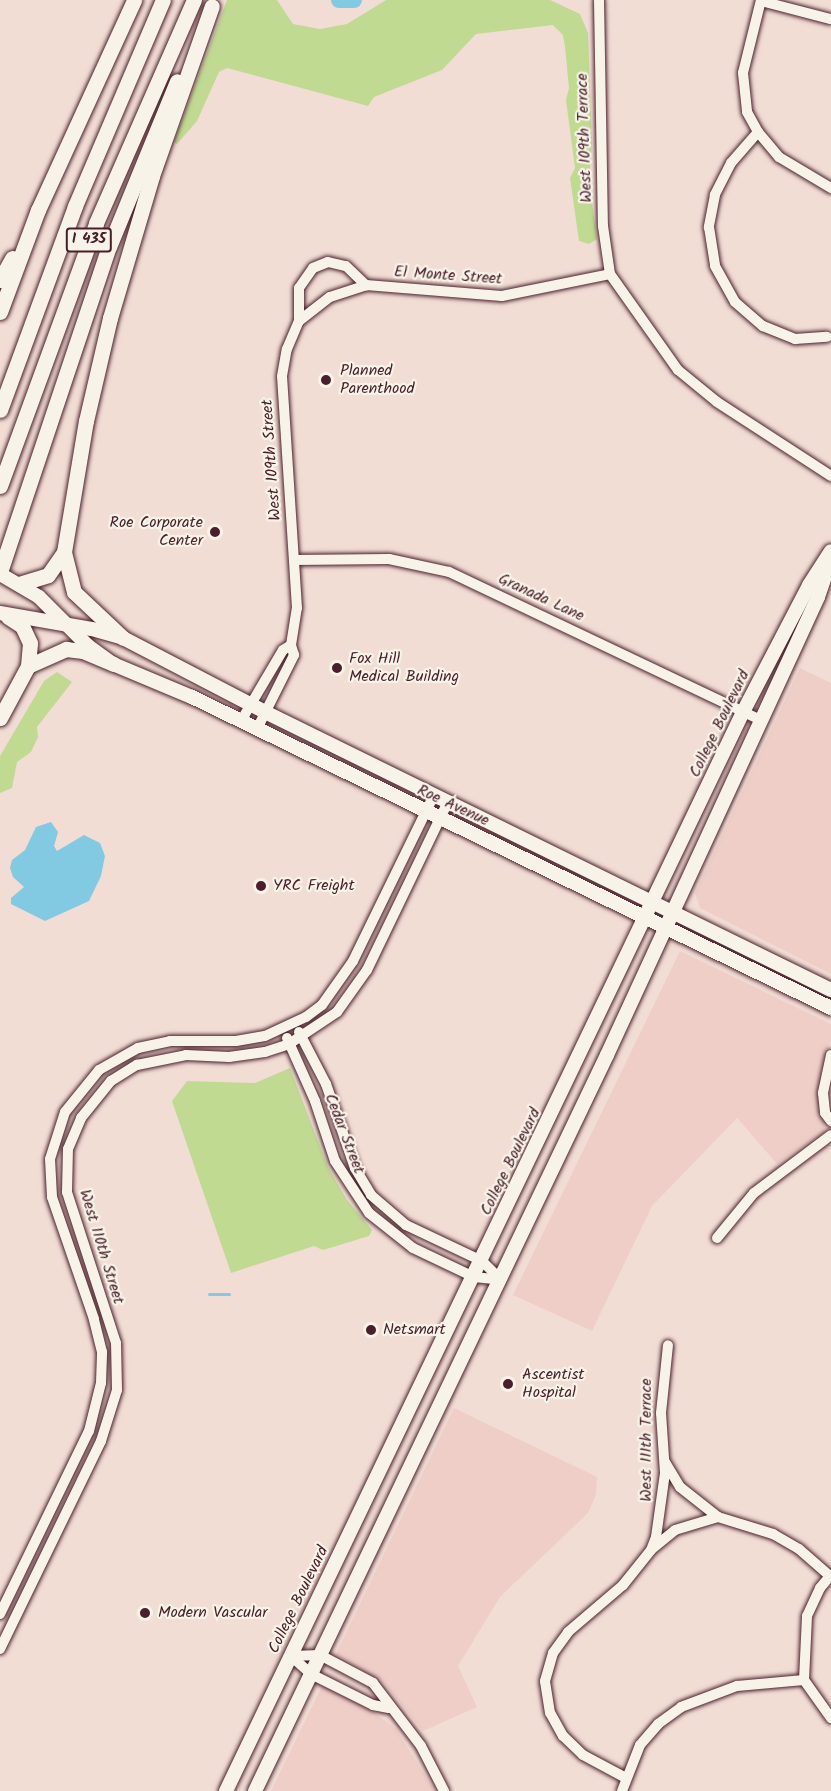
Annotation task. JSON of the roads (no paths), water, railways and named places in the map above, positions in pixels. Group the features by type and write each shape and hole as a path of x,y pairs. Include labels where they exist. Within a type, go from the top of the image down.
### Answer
{"highway":[{"path":"0,280 38,210 134,0"},
{"name":"I 435","path":"0,410 75,206 163,0"},
{"name":"I 435","path":"0,486 96,224 194,0"},
{"path":"123,638 74,592 64,552 86,421 110,318 152,176 214,3"},
{"path":"0,573 109,247 168,100 214,3"},
{"path":"0,312 38,210"},
{"path":"19,584 48,575 64,552"},
{"path":"0,718 28,666 28,636 4,615"},
{"path":"28,666 66,649 83,651 113,664"}],"main road":[{"name":"College Boulevard","path":"226,1791 655,901 743,712 809,585 831,551"},
{"name":"College Boulevard","path":"255,1791 501,1280 667,926 818,597 831,559"},
{"name":"Roe Avenue","path":"0,573 39,597 68,626 113,664 241,721 426,812 647,916 831,1008"},
{"name":"Roe Avenue","path":"4,615 123,638 267,713 674,910 831,990"},
{"path":"508,850 528,852 541,845"},
{"path":"533,862 546,857 556,863 568,858"}],"street":[{"name":"West 109th Terrace","path":"599,0 603,226 610,274"},
{"path":"830,19 761,1 743,74 747,112 758,132 772,150 797,171 831,188"},
{"path":"758,132 731,163 715,195 709,227 715,266 735,302 763,326 795,339 827,338"},
{"path":"299,321 299,288 313,268 328,262 346,266 366,285"},
{"name":"El Monte Street","path":"299,321 337,294 366,285 502,296 610,274"},
{"path":"610,274 678,370 717,402 831,476"},
{"name":"West 109th Street","path":"257,729 294,655 291,645 297,608 282,376 287,349 299,321"},
{"name":"Granada Lane","path":"294,560 389,559 449,572 760,720"},
{"name":"West 109th Street","path":"241,721 283,650 291,645"},
{"name":"West 110th Street","path":"0,1614 89,1431 101,1383 102,1352 94,1319 52,1197 50,1159 65,1112 99,1070 138,1048 170,1041 248,1040 282,1030 322,1005 336,988 434,795"},
{"name":"West 110th Street","path":"0,1650 101,1441 117,1390 116,1343 67,1192 68,1149 81,1118 111,1081 138,1065 186,1055 247,1055 290,1044 321,1026 352,994 391,921 448,802"},
{"path":"375,914 391,921"},
{"name":"Cedar Street","path":"294,1024 326,1084 359,1177 380,1203 406,1225 482,1261 501,1280"},
{"name":"Cedar Street","path":"282,1030 290,1044 344,1179 369,1213 395,1237 474,1277 501,1280"},
{"path":"831,1055 823,1093 825,1113 831,1121"},
{"path":"717,1238 754,1192 831,1136"},
{"path":"395,1237 406,1225"},
{"name":"West 111th Terrace","path":"626,1778 583,1755 563,1736 550,1713 545,1681 553,1653 568,1632 622,1585 651,1550 662,1509 664,1459 661,1413 668,1345"},
{"path":"664,1459 680,1487 718,1517 773,1534 799,1549 830,1576 815,1596 807,1616 804,1680 831,1718"},
{"path":"651,1550 675,1530 718,1517"},
{"path":"291,1656 320,1655 373,1683 384,1694 389,1708 421,1746 444,1791"},
{"path":"291,1656 311,1674 373,1705 389,1708"},
{"path":"622,1791 635,1753 651,1731 681,1707 736,1686 804,1680"}],"water":[{"path":"51,822 58,832 54,846 57,851 84,835 100,843 105,856 101,876 89,901 45,921 11,904 11,898 24,887 13,877 10,868 12,860 25,850 36,827"}],"waterway":[{"path":"339,0 354,0"},
{"path":"209,1294 229,1294"}],"place":[{"name":"Planned Parenthood","path":"326,380"},
{"name":"Roe Corporate Center","path":"215,532"},
{"name":"Fox Hill Medical Building","path":"337,668"},
{"name":"YRC Freight","path":"261,886"},
{"name":"Netsmart","path":"371,1330"},
{"name":"Ascentist Hospital","path":"508,1384"},
{"name":"Modern Vascular","path":"145,1613"}]}
